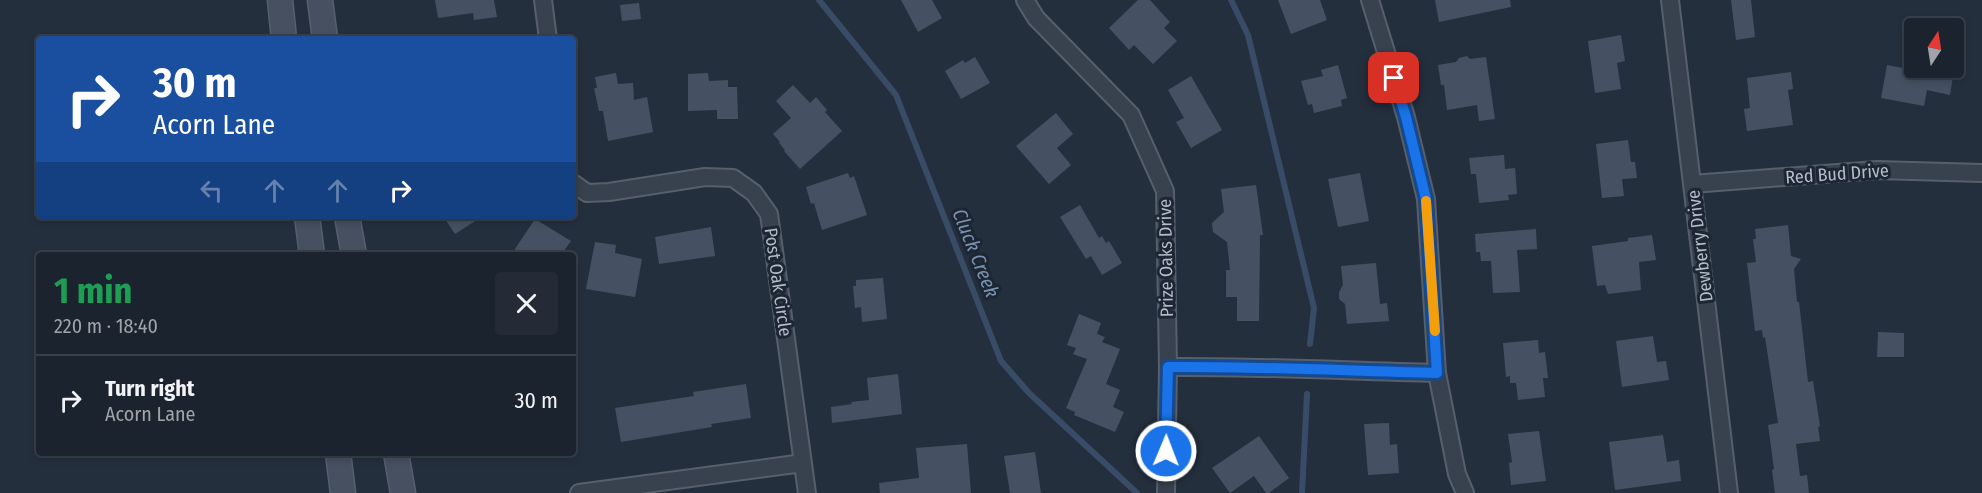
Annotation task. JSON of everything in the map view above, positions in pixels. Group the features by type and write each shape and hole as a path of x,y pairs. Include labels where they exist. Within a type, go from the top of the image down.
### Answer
{"main road":[{"path":"280,0 284,36"},
{"path":"320,0 325,36"},
{"path":"307,219 312,252"},
{"path":"348,219 353,252"},
{"path":"338,456 343,493"},
{"path":"397,456 403,493"}],"street":[{"path":"543,0 548,36"},
{"name":"Prize Oaks Drive","path":"1025,0 1036,18 1131,115 1165,192 1168,367 1166,493"},
{"path":"1370,0 1406,117 1426,199 1437,373 1457,474 1465,493"},
{"name":"Dewberry Drive","path":"1670,0 1729,493"},
{"name":"Red Bud Drive","path":"1692,184 1877,170 1982,173"},
{"name":"Post Oak Circle","path":"576,185 587,193 609,192 705,177 733,178 754,193 768,214 807,493"},
{"path":"1168,367 1262,366 1340,371 1437,373"},
{"path":"579,493 803,463"}],"building":[{"path":"435,0 494,0 497,17 474,20 473,13 438,18"},
{"path":"901,0 932,0 942,18 918,32"},
{"path":"1138,0 1150,0 1170,22 1164,28 1177,41 1153,64 1134,45 1129,50 1109,28"},
{"path":"1278,0 1320,0 1327,20 1291,34"},
{"path":"1435,0 1510,0 1511,7 1439,22"},
{"path":"1731,0 1751,0 1755,37 1736,40"},
{"path":"639,3 641,19 622,21 620,5"},
{"path":"1621,35 1625,61 1617,63 1621,89 1595,93 1588,41"},
{"path":"1467,56 1470,59 1486,57 1495,119 1479,121 1477,105 1447,110 1444,85 1441,85 1438,65 1456,62 1459,58"},
{"path":"975,57 990,83 961,99 945,71 963,60 965,63"},
{"path":"1338,65 1347,98 1341,100 1342,106 1314,113 1312,104 1308,105 1301,81 1323,76 1321,70"},
{"path":"1887,65 1904,68 1904,78 1953,78 1950,95 1927,90 1924,106 1881,98"},
{"path":"1791,72 1793,89 1788,90 1793,125 1747,131 1744,109 1750,108 1747,78"},
{"path":"616,73 618,84 633,83 634,100 647,97 653,132 608,141 603,111 599,111 594,88 597,88 595,77"},
{"path":"708,73 709,81 728,80 728,87 737,87 738,119 717,119 717,110 688,111 688,74"},
{"path":"1191,76 1222,130 1191,148 1176,122 1184,118 1168,90"},
{"path":"793,85 810,103 816,97 827,110 825,112 842,131 800,169 773,134 791,118 776,101"},
{"path":"1056,113 1073,134 1057,148 1071,165 1049,184 1016,146"},
{"path":"1628,140 1631,162 1635,162 1637,178 1622,179 1624,196 1602,198 1596,144"},
{"path":"1504,155 1505,169 1515,168 1517,194 1508,195 1509,200 1479,203 1476,174 1471,174 1469,158"},
{"path":"848,173 850,178 854,176 867,215 822,230 814,203 811,204 806,187"},
{"path":"1360,173 1369,221 1338,227 1328,179"},
{"path":"1256,185 1263,235 1260,235 1259,321 1237,321 1237,297 1226,297 1226,270 1230,270 1227,242 1213,232 1212,223 1224,212 1221,189"},
{"path":"1080,205 1099,238 1102,236 1106,243 1109,241 1122,263 1102,275 1091,256 1086,259 1060,217"},
{"path":"445,219 478,219 455,234"},
{"path":"535,219 571,241 563,252 513,252"},
{"path":"1788,225 1791,256 1801,259 1794,269 1797,302 1799,302 1808,382 1813,381 1820,426 1818,427 1820,441 1796,444 1800,476 1807,475 1809,493 1775,493 1768,425 1778,423 1765,337 1763,338 1762,330 1755,331 1747,263 1756,262 1753,239 1756,239 1755,229"},
{"path":"711,227 715,256 659,264 655,237"},
{"path":"1536,229 1537,249 1517,250 1520,292 1493,293 1491,261 1481,261 1480,252 1476,252 1475,234"},
{"path":"1652,235 1656,260 1639,262 1641,290 1608,294 1605,285 1597,286 1592,246"},
{"path":"595,242 616,245 615,253 642,259 635,297 586,289"},
{"path":"1376,263 1380,304 1387,303 1389,321 1347,324 1345,304 1339,299 1339,292 1343,285 1341,266"},
{"path":"883,278 887,319 862,322 861,307 855,308 853,286 856,286 856,280"},
{"path":"1079,314 1101,323 1097,334 1105,337 1102,342 1120,349 1106,384 1120,390 1113,407 1124,412 1115,432 1074,415 1075,412 1066,408 1087,359 1073,354 1076,348 1067,345"},
{"path":"1878,332 1904,333 1904,357 1877,357"},
{"path":"1653,336 1657,362 1666,361 1669,380 1622,387 1616,341"},
{"path":"1538,340 1539,353 1545,352 1548,378 1543,378 1545,397 1518,400 1516,383 1510,383 1510,376 1506,377 1503,343"},
{"path":"898,374 902,414 832,423 831,407 869,400 867,378"},
{"path":"746,384 751,418 621,442 615,408 694,396 693,392"},
{"path":"1389,423 1390,445 1397,444 1399,473 1368,475 1364,424"},
{"path":"1539,431 1546,481 1511,485 1509,463 1512,462 1508,434"},
{"path":"1663,435 1667,462 1679,460 1681,481 1615,490 1609,442"},
{"path":"1259,436 1289,478 1266,493 1254,476 1230,493 1212,468"},
{"path":"967,444 971,493 880,493 879,483 919,478 916,448"},
{"path":"1035,452 1041,493 1010,493 1004,456"}],"waterway":[{"name":"Cluck Creek","path":"819,0 896,95 1001,361 1029,393 1137,493"},
{"path":"1231,0 1248,35 1314,308 1310,344"},
{"path":"1302,493 1307,394"}],"slow traffic":[{"path":"1426,201 1435,331"}],"route":[{"path":"1166,451 1168,367 1262,366 1340,371 1437,373 1426,199 1394,78"}]}
